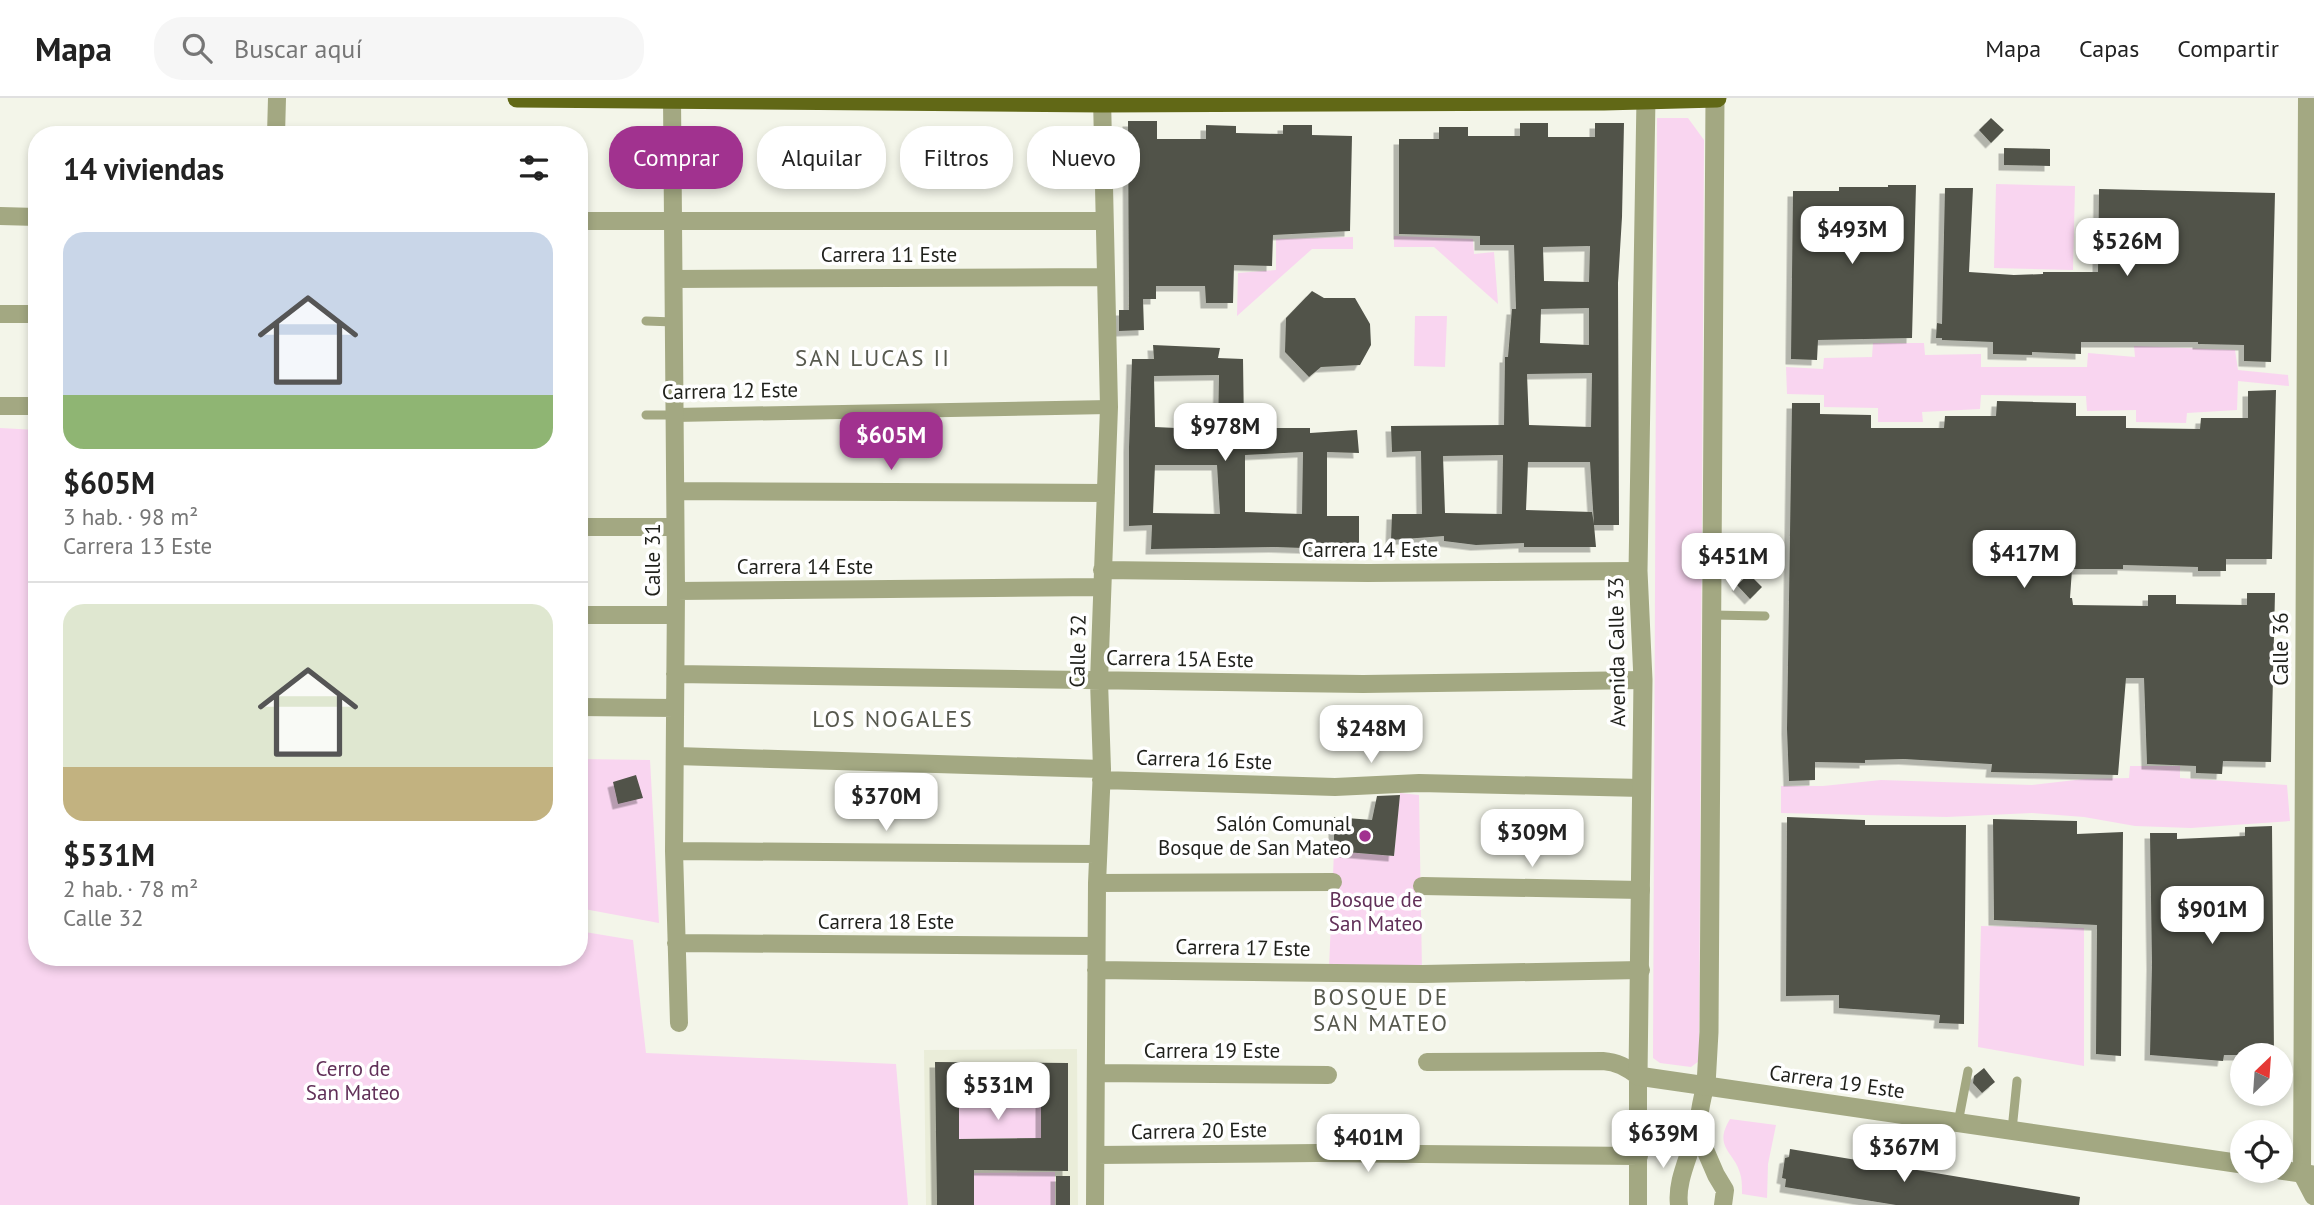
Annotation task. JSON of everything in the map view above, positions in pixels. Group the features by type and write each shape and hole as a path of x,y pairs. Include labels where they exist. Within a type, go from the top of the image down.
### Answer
{"main road":[{"path":"517,98 1102,101 1715,98"}],"street":[{"path":"276,126 277,98"},
{"path":"1679,1205 1679,1184 1696,1131 1700,1100 1706,1085 1709,1032 1715,98"},
{"name":"Calle 36","path":"2306,98 2308,1174 2314,1196"},
{"name":"Calle 31","path":"672,99 676,491 674,851 679,1023"},
{"name":"Avenida Calle 33","path":"1638,1205 1643,680 1638,571 1646,99"},
{"name":"Calle 32","path":"1095,1205 1097,883 1101,774 1099,681 1109,407 1102,101"},
{"path":"0,216 28,217"},
{"path":"588,221 1103,221"},
{"name":"Carrera 11 Este","path":"674,279 1105,277"},
{"path":"0,314 28,314"},
{"path":"0,406 28,406"},
{"name":"Carrera 12 Este","path":"675,415 1109,407"},
{"path":"676,491 1106,493"},
{"path":"588,527 676,527"},
{"name":"Carrera 14 Este","path":"676,591 1368,573 1638,571"},
{"path":"588,615 675,615"},
{"name":"Carrera 15A Este","path":"675,674 1363,684 1643,680"},
{"path":"588,707 674,708"},
{"name":"Carrera 16 Este","path":"676,756 1335,787 1419,783 1642,788"},
{"path":"674,851 1098,854"},
{"path":"1097,883 1333,882"},
{"path":"1422,886 1641,890"},
{"name":"Carrera 18 Este","path":"676,943 1097,946"},
{"name":"Carrera 17 Este","path":"1096,970 1422,974 1641,970"},
{"name":"Carrera 19 Este","path":"1427,1062 1615,1062 1638,1076 2230,1162"},
{"name":"Carrera 19 Este","path":"1096,1073 1328,1075"},
{"path":"1696,1131 1725,1190 1725,1205"},
{"name":"Carrera 20 Este","path":"1096,1155 1317,1153 1639,1156"}],"lane":[{"path":"646,320 674,322"},
{"name":"Carrera 12 Este","path":"646,415 675,415"},
{"path":"1713,560 1764,563"},
{"path":"1713,615 1765,616"},
{"path":"1958,1122 1968,1071"},
{"path":"2012,1130 2017,1081"}],"shaded area":[{"path":"1077,1049 1078,1205 926,1205 924,1050"}],"green space":[{"path":"1657,118 1688,118 1704,140 1699,1061 1691,1067 1660,1063 1653,1058"},
{"path":"1996,184 2075,186 2073,270 1994,268"},
{"path":"1394,236 1473,239 1474,254 1494,252 1498,304 1434,247 1394,247"},
{"path":"1353,237 1353,249 1312,249 1237,316 1238,273 1276,270 1276,239"},
{"path":"1415,316 1447,316 1445,367 1414,366"},
{"path":"1873,343 1924,343 1925,355 1981,354 1981,367 2087,367 2088,353 2135,357 2134,346 2235,350 2238,370 2288,375 2289,386 2238,381 2237,410 2187,413 2186,423 2136,422 2136,410 2087,411 2086,396 1981,395 1980,409 1922,412 1923,422 1878,422 1878,408 1824,407 1824,395 1787,394 1786,367 1823,369 1824,358 1872,357"},
{"name":"Cerro de San Mateo","path":"0,428 28,430 28,966 588,966 588,932 633,940 646,1053 896,1064 908,1205 0,1205"},
{"path":"588,759 650,760 659,923 588,910"},
{"path":"2130,766 2180,766 2180,778 2287,785 2290,821 2191,828 2135,826 2084,817 2032,813 1947,817 1781,813 1781,786 1823,786 1881,780 2032,785 2084,779 2129,778"},
{"name":"Bosque de San Mateo","path":"1400,793 1419,795 1422,971 1329,968 1334,851 1394,856"},
{"path":"1981,926 2084,928 2084,1066 1978,1047"},
{"path":"1041,1088 1042,1138 959,1139 959,1089"},
{"path":"1730,1119 1776,1125 1768,1164 1767,1198 1742,1194 1738,1168 1724,1144 1723,1137"},
{"path":"1055,1172 1055,1205 973,1205 972,1173"}],"building":[{"path":"1991,118 2004,130 1991,143 1979,130"},
{"path":"1128,121 1157,121 1157,139 1206,139 1206,125 1236,126 1236,133 1283,134 1283,125 1312,125 1312,135 1352,136 1350,231 1273,235 1272,266 1234,265 1233,303 1206,303 1205,286 1156,286 1156,299 1143,299 1144,330 1119,331 1119,310 1129,310 1128,189 1140,189 1140,126 1128,126"},
{"path":"1520,123 1548,123 1548,137 1595,137 1595,123 1624,123 1618,283 1619,525 1594,525 1596,547 1524,547 1524,543 1476,545 1444,541 1444,536 1391,540 1392,514 1422,514 1421,451 1392,452 1391,426 1504,425 1505,357 1508,357 1512,309 1516,309 1514,245 1480,245 1480,236 1399,234 1399,139 1439,139 1439,127 1468,127 1468,136 1520,136","holes":["1590,246 1589,282 1544,281 1543,247","1589,308 1589,345 1540,343 1541,309","1592,373 1591,427 1529,425 1527,374","1503,455 1502,514 1445,513 1443,456","1528,462 1590,462 1594,524 1592,512 1526,510"]},
{"path":"2004,148 2050,149 2050,166 2004,165"},
{"path":"1916,185 1912,338 1818,340 1817,360 1791,359 1793,191 1839,191 1839,187"},
{"path":"1945,188 1973,188 1969,272 2014,275 2098,272 2099,189 2275,193 2271,362 2244,361 2244,345 2198,342 2081,342 2081,354 2032,352 2032,355 1993,354 1993,342 1936,338 1937,323 1942,324"},
{"path":"1312,291 1324,298 1355,298 1370,324 1371,345 1360,365 1321,367 1309,377 1285,352 1286,318"},
{"path":"1153,345 1220,348 1218,358 1243,359 1244,428 1310,428 1310,433 1357,430 1359,453 1327,452 1327,516 1359,516 1359,550 1275,547 1151,549 1152,525 1129,526 1129,447 1132,359 1154,359","holes":["1219,375 1218,430 1155,427 1154,376","1303,452 1302,514 1245,512 1245,455","1155,465 1217,465 1220,514 1153,513"]},
{"path":"2276,390 2272,559 2226,559 2226,571 2198,571 2198,567 2123,565 2123,569 2072,569 2070,598 2073,605 2148,606 2148,595 2176,595 2176,604 2247,605 2247,593 2275,593 2271,762 2223,761 2222,774 2196,773 2196,766 2147,764 2144,678 2126,678 2118,775 1991,772 1992,764 1904,759 1865,760 1865,763 1815,762 1815,780 1789,781 1787,729 1792,403 1820,403 1820,414 1871,415 1871,428 1944,428 1945,416 1996,416 1997,401 2076,403 2076,416 2126,416 2126,428 2200,429 2201,418 2248,418 2248,391"},
{"path":"1749,574 1762,587 1750,599 1737,585"},
{"path":"636,775 643,798 618,804 613,782"},
{"name":"Salón Comunal Bosque de San Mateo","path":"1400,795 1394,856 1334,851 1334,817 1372,820 1377,796"},
{"path":"1787,817 1865,820 1865,825 1966,825 1964,1024 1939,1023 1940,1015 1839,1008 1839,995 1786,996"},
{"path":"1993,819 2077,821 2077,834 2123,832 2121,1056 2096,1054 2097,925 1994,920"},
{"path":"2272,826 2274,1043 2230,1043 2230,1055 2224,1055 2223,1061 2150,1055 2150,833 2177,833 2177,839 2245,836 2245,827"},
{"path":"935,1062 1068,1063 1068,1171 974,1170 974,1205 937,1205","holes":["1041,1088 1041,1138 959,1139 959,1089"]},
{"path":"1984,1068 1995,1082 1982,1093 1973,1083 1974,1076"},
{"path":"1790,1149 2080,1197 2079,1205 1896,1205 1785,1187 1786,1179 1782,1178 1785,1158 1789,1157"},
{"path":"1056,1176 1070,1176 1070,1205 1056,1205"}],"place":[{"name":"Salón Comunal Bosque de San Mateo","path":"1365,836"}],"district":[{"name":"SAN LUCAS II","path":"873,358"},
{"name":"LOS NOGALES","path":"893,719"},
{"name":"BOSQUE DE SAN MATEO","path":"1381,1010"}]}
